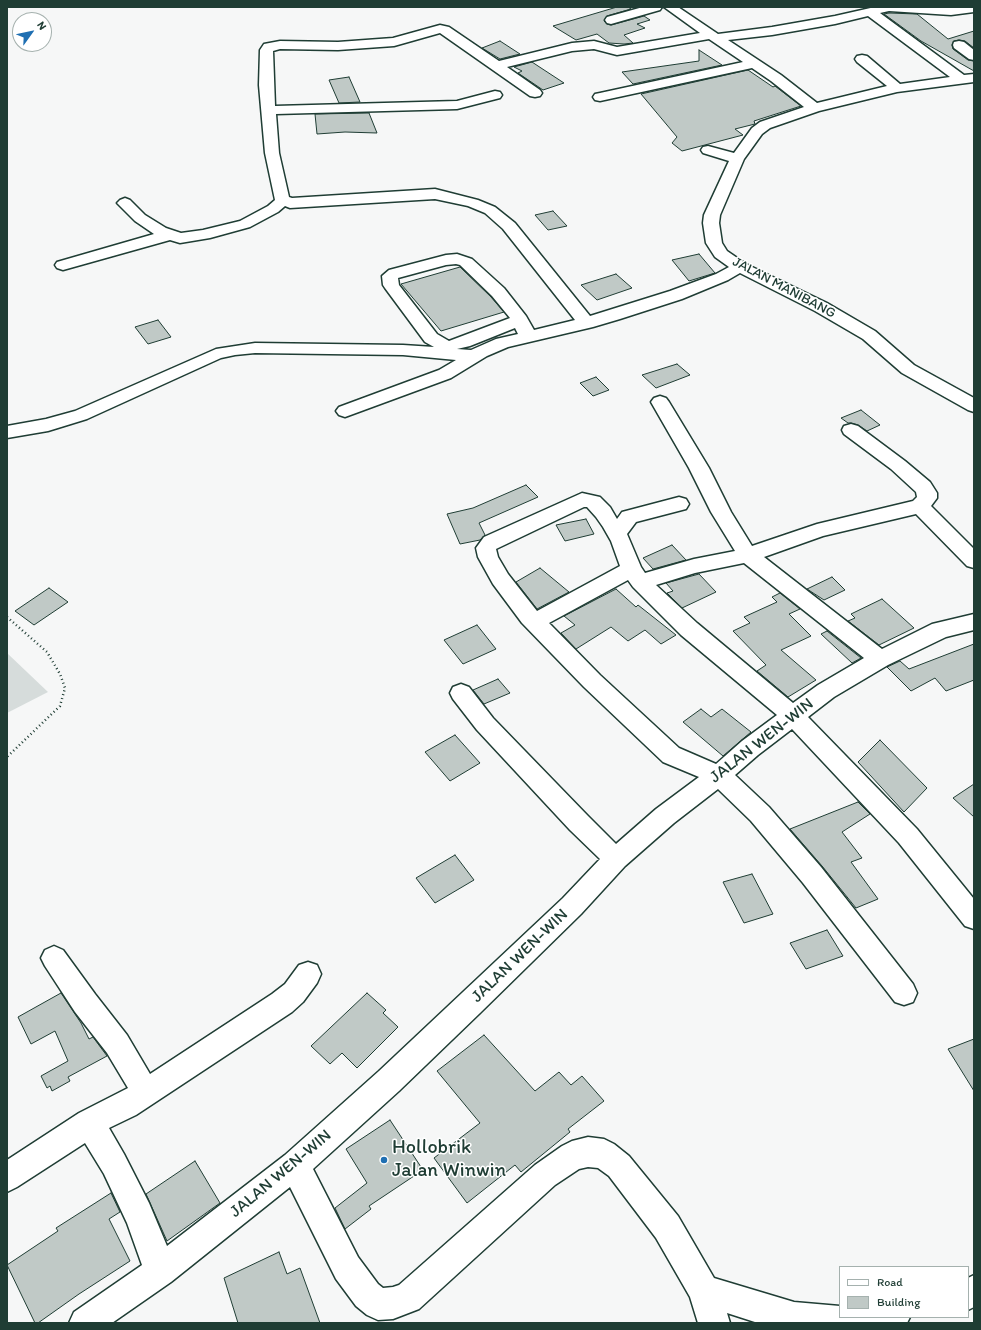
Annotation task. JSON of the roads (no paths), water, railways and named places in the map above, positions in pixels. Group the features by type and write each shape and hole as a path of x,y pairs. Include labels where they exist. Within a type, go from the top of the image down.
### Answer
{"street":[{"path":"611,20 656,7"},
{"path":"676,8 713,36 776,78 814,108"},
{"path":"496,66 530,56 572,47 594,45 617,51 626,50 713,36 772,31 891,8 951,11 974,8"},
{"path":"870,12 968,79"},
{"path":"535,94 445,30 440,28 394,42 371,44 280,45 270,47 266,50 266,85 272,153 281,197 284,200 290,203 435,194 473,203 490,210 509,226 587,323"},
{"path":"959,45 974,56"},
{"path":"862,59 903,87"},
{"path":"600,97 754,64"},
{"name":"JALAN MANIBANG","path":"968,79 903,87 814,108 765,125 754,135 738,159 712,214 711,223 714,243 721,254 740,267 821,307 869,335 908,369 974,406"},
{"path":"268,110 456,105 495,95"},
{"path":"708,150 738,159"},
{"path":"125,203 140,218 160,231 180,238 229,229 259,217 284,200"},
{"path":"63,265 169,235"},
{"path":"520,320 464,342 449,346 441,344 431,338 391,285 390,276 434,262 457,258 462,260 498,292 520,320 528,336"},
{"path":"345,412 445,374 502,343 587,323 676,295 722,277 740,267"},
{"path":"7,432 48,425 81,415 210,356 235,350 255,348 403,350 476,356"},
{"path":"660,402 699,468 721,512 748,555 880,659"},
{"path":"534,622 635,576 748,555 817,531 920,506 927,498 927,493 923,487 898,465 851,430"},
{"path":"904,994 812,875 760,814 720,775 671,755 592,681 534,622 500,579 487,553 486,548 491,542 582,500 593,502 603,512 617,534 635,576 689,629 793,716 908,836 974,918"},
{"path":"617,534 629,517 679,504"},
{"path":"920,506 974,561"},
{"name":"JALAN WEN-WIN","path":"85,1323 160,1270 295,1165 389,1081 470,1004 572,906 616,859 665,816 720,775 750,748 826,691 880,659 940,630 974,622"},
{"path":"461,693 485,724 616,859"},
{"path":"54,958 85,1003 117,1044 131,1066 145,1093"},
{"path":"7,1177 89,1123 126,1105 145,1093 282,1003 294,992 308,974"},
{"path":"89,1123 114,1164 138,1214 160,1270"},
{"path":"295,1165 347,1268 366,1295 378,1304 393,1303 408,1298 545,1175 572,1156 588,1152 604,1154 619,1166 667,1227 704,1291 714,1323"},
{"path":"704,1291 794,1318 835,1322 877,1321 890,1318"}],"place":[{"name":"Hollobrik Jalan Winwin","path":"384,1160"}]}
